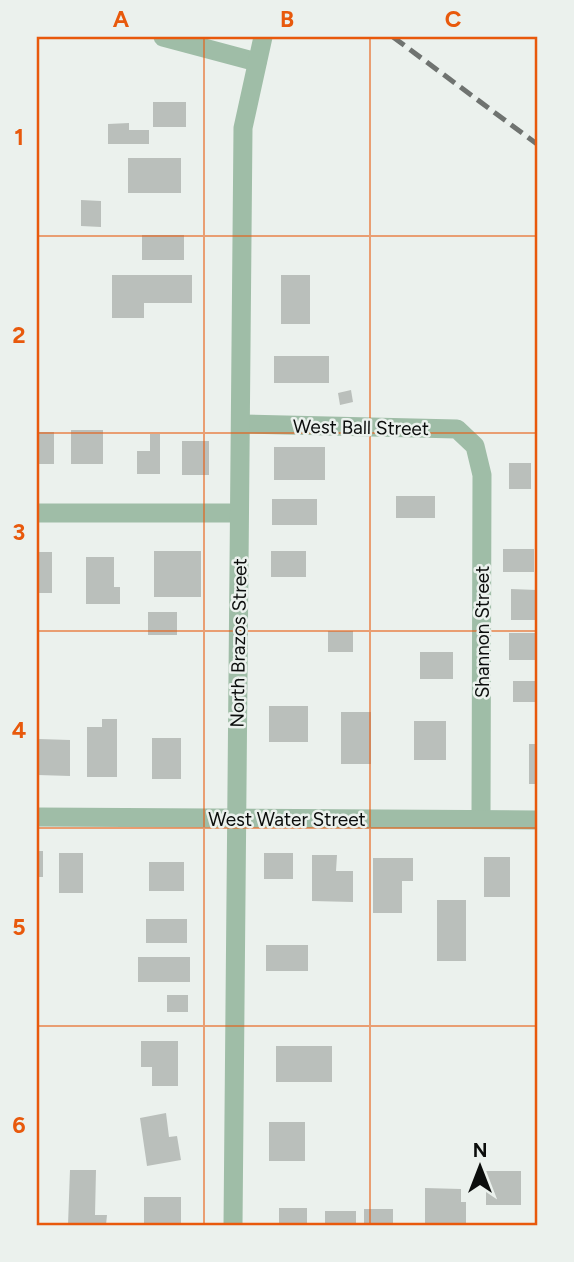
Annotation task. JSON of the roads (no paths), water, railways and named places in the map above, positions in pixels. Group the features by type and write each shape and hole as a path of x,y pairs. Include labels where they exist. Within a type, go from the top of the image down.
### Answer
{"street":[{"path":"163,37 257,62"},
{"name":"North Brazos Street","path":"233,1225 243,128 263,37"},
{"name":"West Ball Street","path":"241,424 457,429 475,446"},
{"name":"Shannon Street","path":"475,446 482,475 481,818"},
{"path":"37,513 239,513"},
{"name":"West Water Street","path":"37,817 537,820"}],"railway":[{"path":"393,37 537,144"}]}
